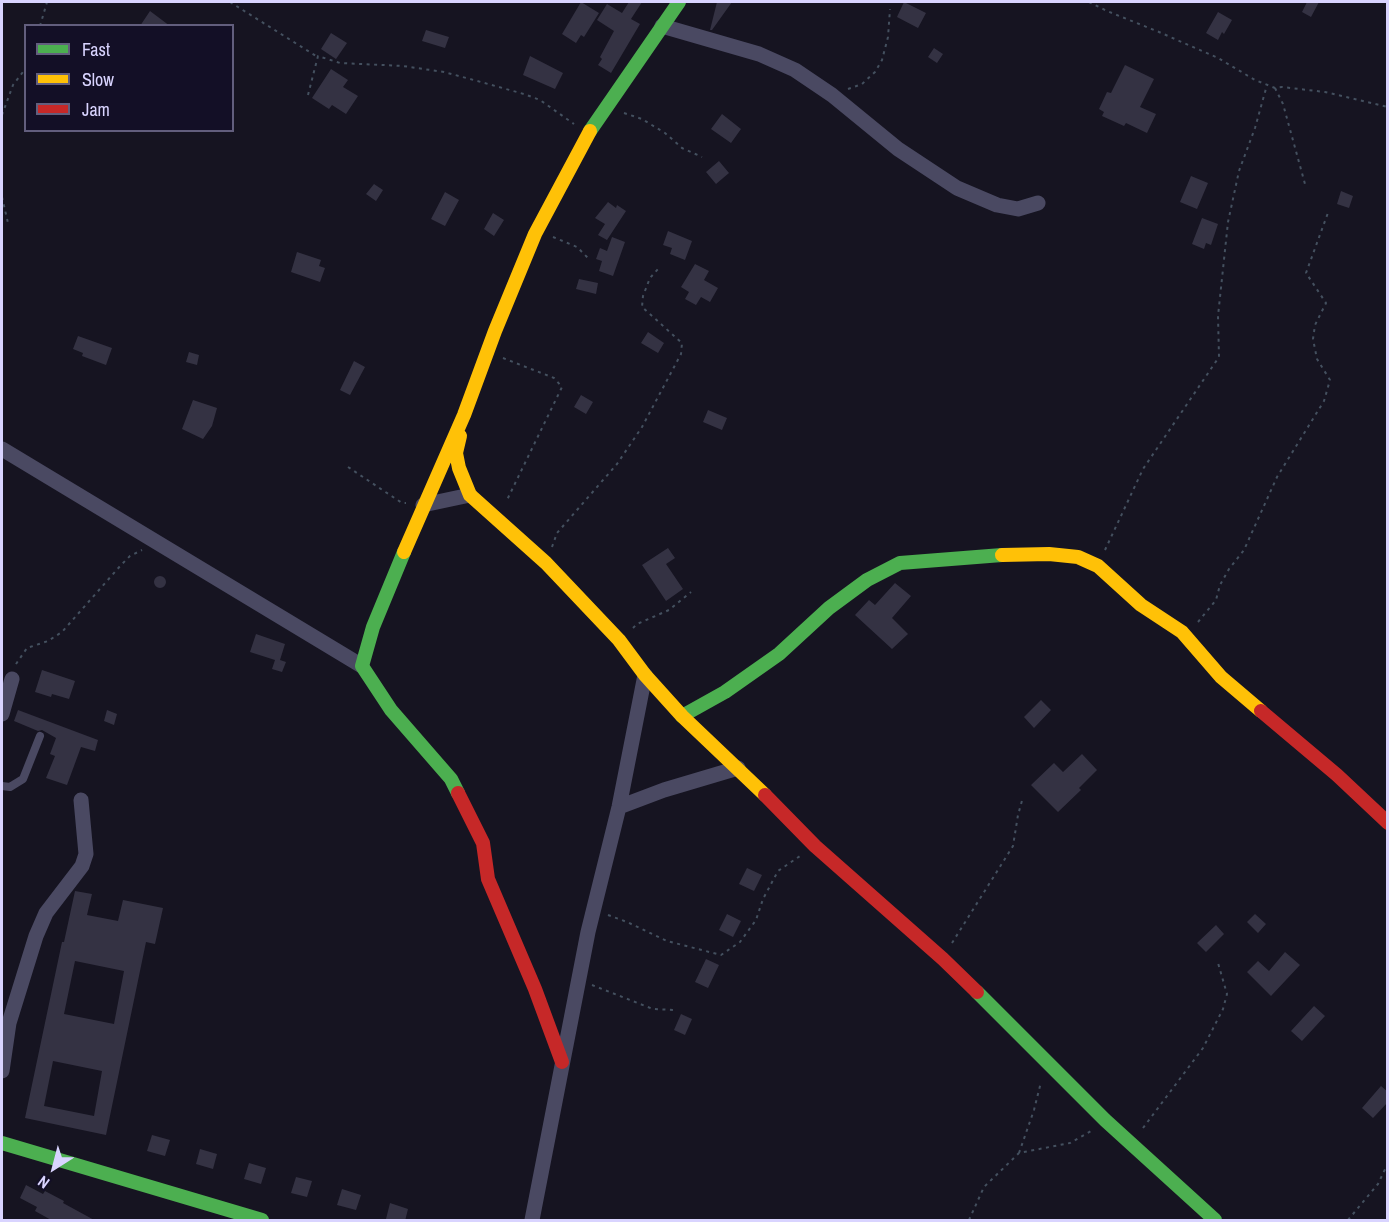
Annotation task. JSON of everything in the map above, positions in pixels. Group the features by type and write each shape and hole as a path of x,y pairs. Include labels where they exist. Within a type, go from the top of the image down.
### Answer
{"street":[{"path":"362,666 373,627 423,505 464,415 495,331 535,234 588,135 679,2"},
{"path":"662,26 759,54 795,70 832,95 898,149 957,188 997,205 1018,209 1038,203"},
{"path":"464,415 456,453 459,468 470,495 546,563 620,640 645,675 682,717 738,768 815,846 943,959 1105,1120 1215,1221"},
{"path":"2,449 362,666 391,710 451,779 483,843 488,879 535,989 562,1062"},
{"path":"423,505 470,495"},
{"path":"682,717 725,692 779,654 830,608 867,580 900,563 973,556 1049,554 1078,557 1098,566 1141,605 1182,632 1221,677 1337,775 1388,823"},
{"path":"532,1221 578,980 619,807 645,675"},
{"path":"2,714 12,679"},
{"path":"619,807 664,790 738,768"},
{"path":"2,1071 9,1023 36,936 46,913 82,866 86,854 81,800"},
{"path":"2,1143 262,1221"}],"lane":[{"path":"2,786 10,787 23,779 40,736"}],"path":[{"path":"41,24 47,2"},
{"path":"230,2 318,57 340,63 403,66 444,72 524,93 554,108 588,135"},
{"path":"1089,2 1107,12 1218,58 1275,88 1325,92 1388,107"},
{"path":"832,95 862,84 875,72 882,60 888,37 890,9"},
{"path":"308,95 318,57"},
{"path":"2,116 13,85 24,71"},
{"path":"1098,566 1143,469 1219,357 1218,316 1228,222 1239,171 1255,128 1267,85"},
{"path":"1275,88 1284,104 1305,184"},
{"path":"608,106 642,119 665,133 682,148 702,157"},
{"path":"2,197 8,223"},
{"path":"1182,632 1192,629 1216,600 1220,585 1244,550 1277,477 1324,401 1330,381 1317,359 1313,339 1315,326 1326,303 1306,273 1329,210"},
{"path":"535,234 558,238 577,247 590,260"},
{"path":"546,563 557,533 617,465 642,427 681,354 682,343 642,307 643,296 650,278 658,269"},
{"path":"489,352 554,378 562,387 519,478 496,519"},
{"path":"348,467 402,503 423,505"},
{"path":"12,679 17,662 27,648 48,641 62,632 130,556 145,548 162,545"},
{"path":"620,640 637,624 669,609 691,592"},
{"path":"943,959 1013,846 1023,797"},
{"path":"593,910 627,922 667,941 721,955 741,942 756,920 763,899 778,871 815,846"},
{"path":"1132,1143 1203,1048 1223,1009 1227,994 1218,963"},
{"path":"578,980 653,1008 673,1010"},
{"path":"969,1221 984,1187 1019,1153 1034,1110 1040,1083 1049,1063"},
{"path":"1019,1153 1070,1143 1088,1134 1105,1120"},
{"path":"1348,1221 1378,1184 1388,1163"}],"building":[{"path":"581,2 599,13 584,37 581,35 576,43 562,34"},
{"path":"629,2 642,2 631,19 640,24 611,73 598,65 614,31 597,20 607,4 622,13"},
{"path":"717,2 732,2 710,30"},
{"path":"904,2 926,13 918,28 897,17"},
{"path":"1307,2 1319,2 1311,17 1302,12"},
{"path":"150,11 167,24 141,24"},
{"path":"1218,12 1232,20 1218,40 1206,33"},
{"path":"426,30 449,37 445,48 422,41"},
{"path":"331,33 347,43 336,59 321,49"},
{"path":"934,48 943,54 937,63 928,57"},
{"path":"530,56 563,73 555,89 523,75"},
{"path":"1125,65 1154,79 1140,107 1156,114 1147,133 1126,123 1124,126 1102,116 1104,112 1099,109 1107,92 1111,93"},
{"path":"331,69 348,80 343,87 358,96 346,114 332,105 329,109 312,98"},
{"path":"722,114 741,129 731,143 711,129"},
{"path":"719,161 729,173 716,184 706,172"},
{"path":"1191,176 1208,183 1197,209 1180,202"},
{"path":"374,184 383,190 376,201 366,194"},
{"path":"1341,191 1353,196 1349,208 1337,204"},
{"path":"445,192 459,200 445,226 431,219"},
{"path":"608,202 626,211 607,240 598,235 605,224 595,218"},
{"path":"493,213 504,220 494,236 484,229"},
{"path":"1202,218 1218,224 1211,245 1206,243 1204,249 1192,244"},
{"path":"668,231 692,241 685,260 670,254 672,248 663,245"},
{"path":"612,237 625,242 613,276 599,271 602,261 596,259 600,248 607,251"},
{"path":"297,252 321,260 319,266 325,268 320,282 291,272"},
{"path":"695,264 709,271 704,280 718,288 710,302 701,297 696,305 685,299 689,292 681,287"},
{"path":"579,279 598,283 596,294 576,289"},
{"path":"648,332 664,343 658,353 641,343"},
{"path":"78,336 112,348 106,365 82,356 83,353 73,349"},
{"path":"189,352 199,355 197,365 186,362"},
{"path":"354,361 365,367 350,395 340,390"},
{"path":"581,395 593,402 586,414 574,407"},
{"path":"193,400 217,408 212,426 203,439 182,429"},
{"path":"708,410 727,418 722,430 703,422"},
{"path":"668,548 675,558 666,564 683,589 666,601 642,565"},
{"path":"160,576 166,582 160,588 154,582"},
{"path":"895,583 911,596 892,618 908,634 892,649 855,615 869,600 875,605"},
{"path":"256,634 285,644 280,660 286,662 282,672 272,669 275,660 250,652"},
{"path":"42,670 75,681 69,699 35,692"},
{"path":"1041,700 1051,710 1034,728 1024,717"},
{"path":"18,710 98,740 95,751 81,747 67,785 46,778 55,756 50,754 56,738 42,730 38,731 14,721"},
{"path":"107,710 117,714 114,725 104,721"},
{"path":"1082,754 1097,770 1079,788 1081,790 1058,812 1031,785 1054,763 1063,772"},
{"path":"747,868 762,875 754,891 739,884"},
{"path":"75,891 92,894 87,915 118,921 123,900 163,908 155,944 146,942 106,1135 25,1118 62,942 64,942","holes":["75,961 124,971 114,1024 64,1014","53,1061 102,1071 94,1116 44,1106"]},
{"path":"727,914 741,921 733,937 719,930"},
{"path":"1255,914 1266,924 1258,933 1247,922"},
{"path":"1216,925 1224,934 1206,952 1197,943"},
{"path":"1285,952 1300,965 1271,996 1247,972 1258,961 1269,971"},
{"path":"706,959 719,965 708,988 695,982"},
{"path":"1314,1006 1325,1016 1302,1041 1291,1031"},
{"path":"681,1014 692,1019 685,1035 674,1030"},
{"path":"1381,1086 1388,1092 1388,1102 1373,1118 1362,1108"},
{"path":"152,1135 170,1140 165,1156 147,1151"},
{"path":"200,1149 217,1154 213,1169 196,1164"},
{"path":"249,1163 266,1168 261,1184 244,1179"},
{"path":"296,1177 312,1181 307,1197 291,1193"},
{"path":"26,1185 43,1194 45,1191 96,1221 53,1221 35,1211 37,1207 20,1198"},
{"path":"342,1189 361,1195 356,1210 337,1205"},
{"path":"390,1203 408,1209 405,1221 386,1219"}],"traffic: fast":[{"path":"590,131 679,2"},
{"path":"404,552 373,627 362,666 391,710 451,779 458,793"},
{"path":"682,716 725,692 779,654 829,608 867,580 900,563 1002,555"},
{"path":"977,992 1105,1120 1215,1220"},
{"path":"2,1143 262,1220"}],"traffic: slow":[{"path":"404,552 464,415 495,331 535,234 590,131"},
{"path":"460,436 456,453 459,468 470,495 546,563 619,640 645,675 682,716 765,795"},
{"path":"1002,555 1049,554 1078,557 1098,566 1141,605 1182,632 1221,677 1261,711"}],"traffic: jam":[{"path":"1261,711 1337,775 1388,823"},
{"path":"458,793 483,843 488,879 535,989 562,1062"},
{"path":"765,795 815,846 977,992"}]}
